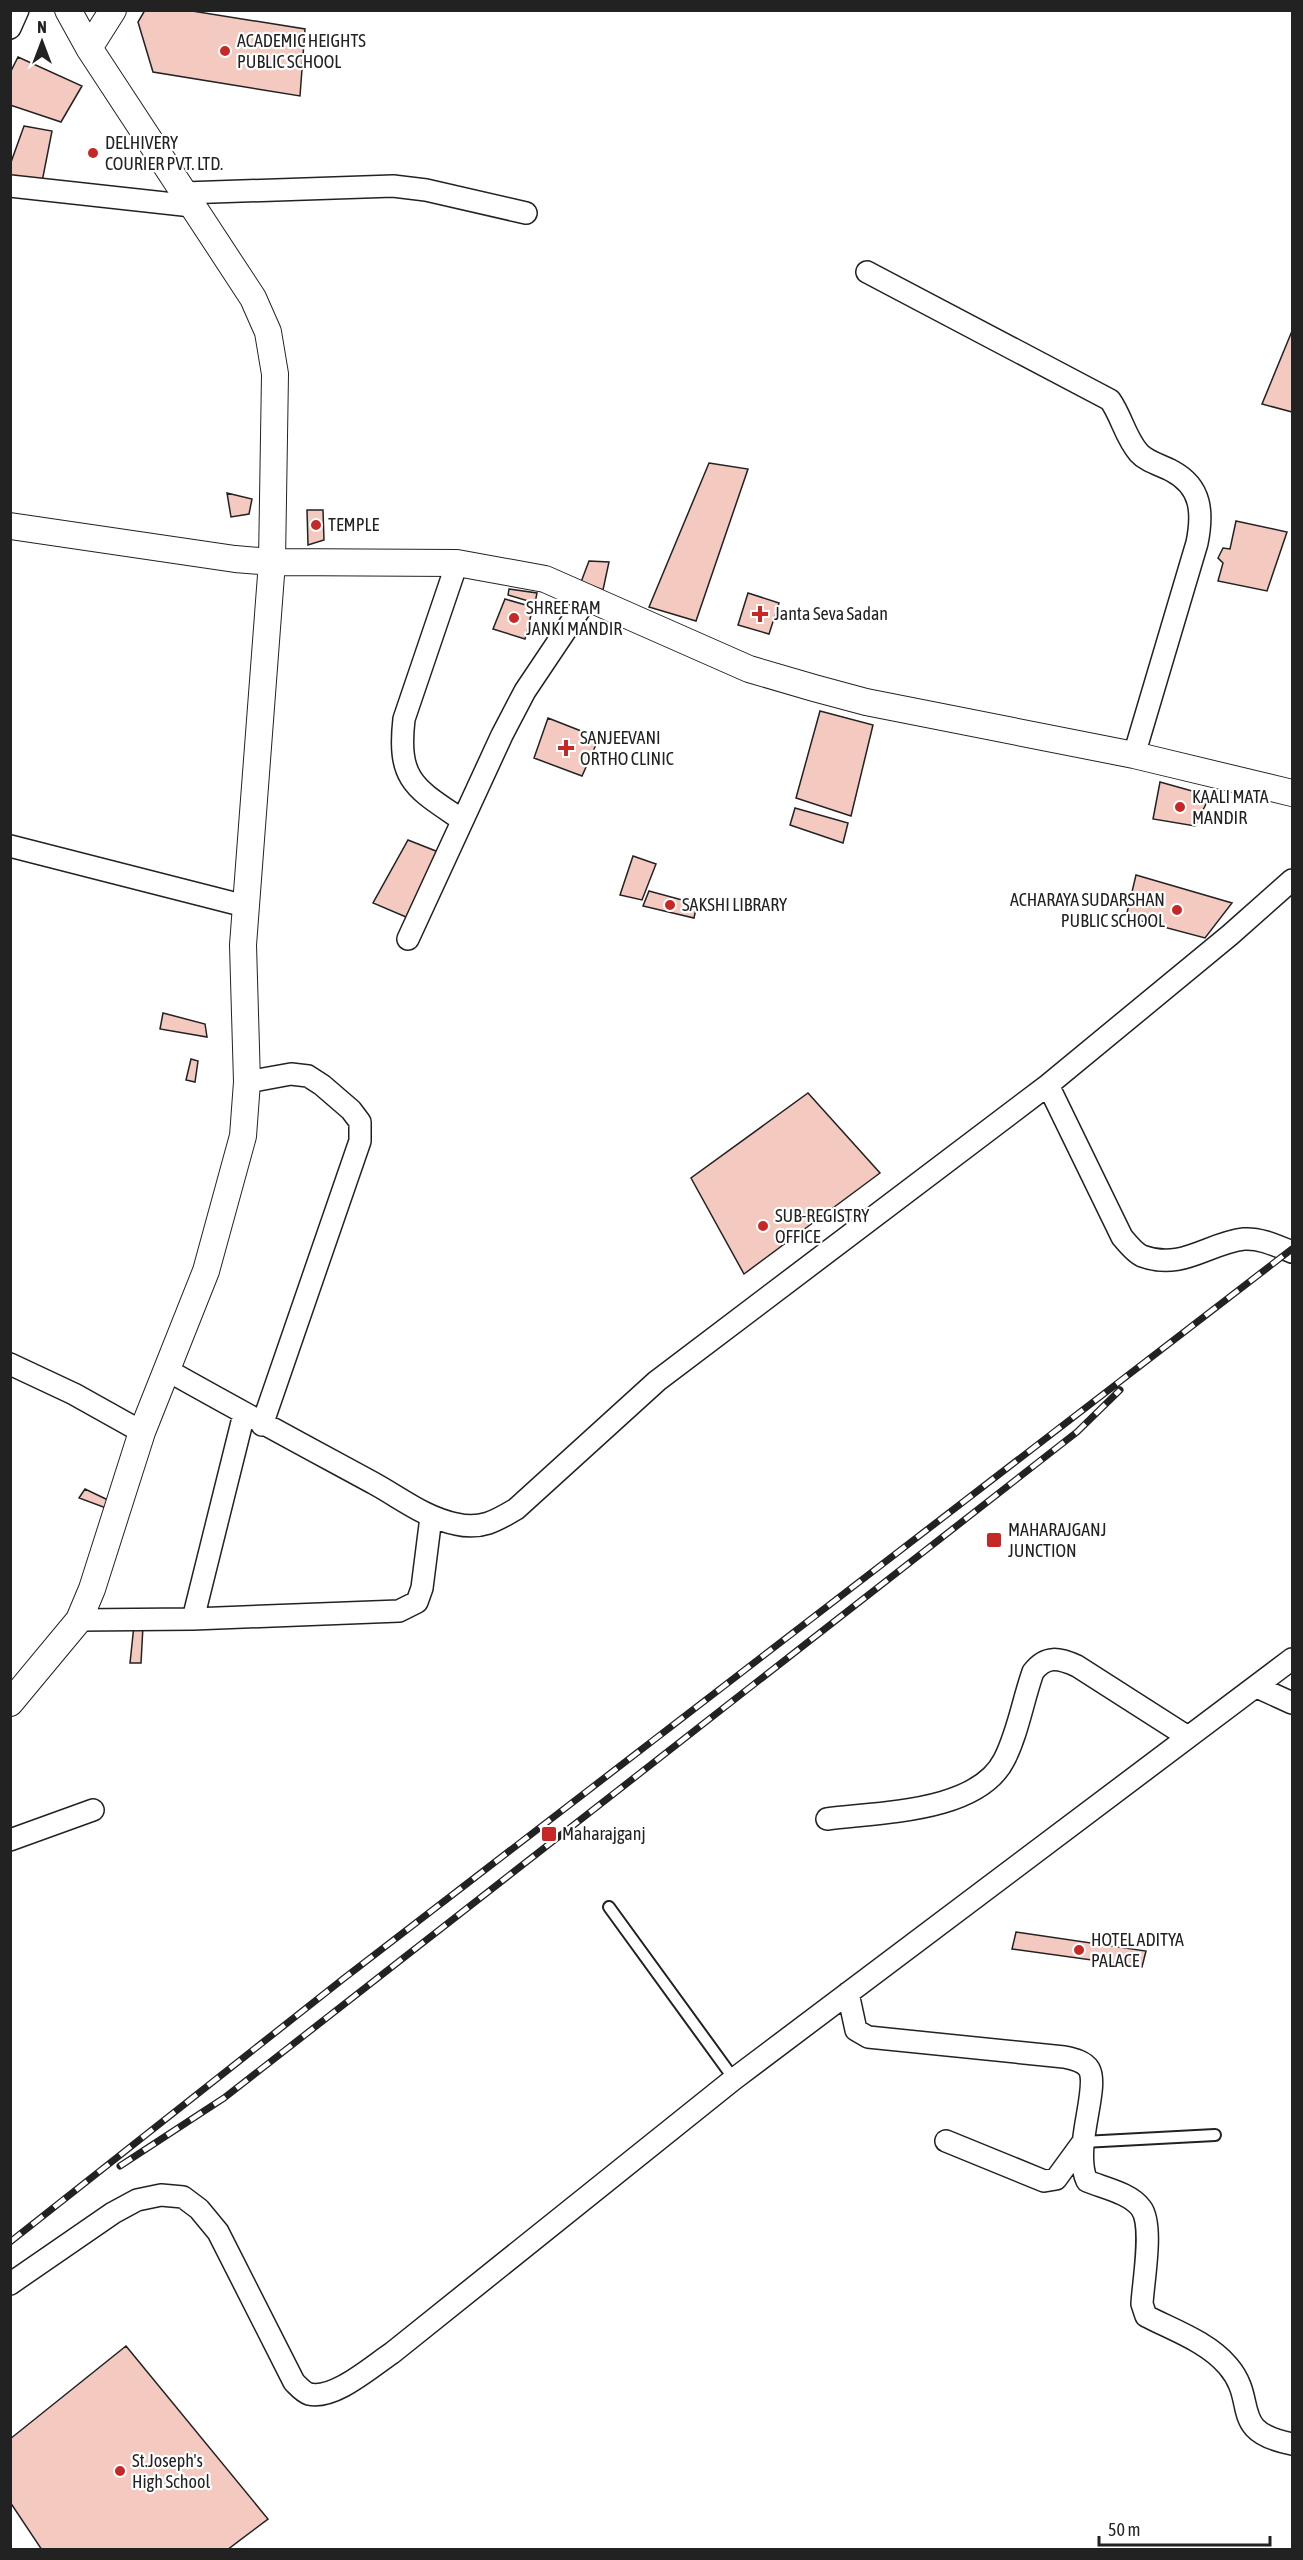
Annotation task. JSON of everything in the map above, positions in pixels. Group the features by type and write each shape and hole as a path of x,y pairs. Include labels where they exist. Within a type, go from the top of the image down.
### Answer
{"street":[{"path":"10,28 18,10"},
{"path":"10,1703 79,1620 92,1589 142,1432 218,1236 243,1136 247,1082 243,945 272,562 275,374 268,332 253,298 89,48 68,10"},
{"path":"89,48 113,10"},
{"path":"10,186 188,199 393,186 426,189 526,213"},
{"path":"867,272 1110,400 1119,412 1133,446 1142,456 1173,472 1191,485 1199,505 1199,534 1134,755"},
{"path":"10,526 235,559 272,562 457,563 545,579 749,669 814,688 866,702 1134,755 1293,793"},
{"path":"457,563 404,719 401,746 406,771 423,794 462,820"},
{"path":"408,939 501,735 525,691 588,597"},
{"path":"10,846 245,906"},
{"path":"167,1370 262,1425 378,1485 431,1517 459,1525 490,1525 516,1509 657,1381 1048,1085 1293,880"},
{"path":"247,1082 291,1074 308,1076 351,1110 360,1122 360,1141 262,1425"},
{"path":"1048,1085 1122,1237 1140,1255 1163,1260 1194,1257 1227,1242 1247,1239 1271,1242 1293,1252"},
{"path":"10,1364 75,1394 142,1432"},
{"path":"193,1619 244,1414"},
{"path":"79,1620 193,1619 399,1611 417,1602 422,1588 431,1517"},
{"path":"826,1819 931,1805 957,1798 976,1788 992,1776 1003,1762 1033,1672 1040,1664 1052,1658 1065,1660 1077,1666 1188,1737"},
{"path":"10,2283 137,2200 161,2195 183,2197 200,2209 218,2232 294,2382 306,2393 321,2395 336,2390 392,2353 734,2079 1293,1659"},
{"path":"1257,1687 1293,1703"},
{"path":"10,1840 93,1810"},
{"path":"848,1994 856,2030 868,2037 1077,2060 1089,2069 1092,2081 1083,2142 1083,2171 1088,2181 1132,2200 1141,2208 1147,2221 1142,2304 1146,2316 1213,2352 1228,2366 1239,2383 1248,2421 1258,2432 1272,2440 1293,2444"},
{"path":"946,2141 1044,2181 1056,2179 1083,2142"}],"lane":[{"path":"609,1907 734,2079"},
{"path":"1083,2142 1215,2135"}],"building":[{"name":"ACADEMIC HEIGHTS PUBLIC SCHOOL","path":"145,10 186,10 305,29 300,96 153,72 138,22"},
{"path":"18,57 82,86 61,122 10,105 10,73"},
{"path":"24,126 52,131 42,182 10,176 10,165"},
{"path":"1292,331 1292,412 1262,404"},
{"path":"709,463 748,469 696,621 649,607"},
{"path":"227,493 252,499 249,514 231,517"},
{"name":"TEMPLE","path":"307,510 323,510 324,540 308,545"},
{"path":"1236,521 1287,532 1267,591 1218,581 1223,563 1218,558 1223,548 1230,549"},
{"path":"589,561 609,562 603,590 581,582"},
{"path":"509,589 537,593 535,603 508,595"},
{"path":"748,593 779,603 769,634 738,625"},
{"name":"SHREE RAM JANKI MANDIR","path":"505,599 533,607 525,639 493,629"},
{"path":"820,711 873,725 851,816 796,798"},
{"name":"SANJEEVANI ORTHO CLINIC","path":"548,718 599,738 582,776 534,758"},
{"name":"KAALI MATA MANDIR","path":"1160,782 1210,796 1195,826 1153,819"},
{"path":"795,808 848,823 843,843 790,825"},
{"path":"408,840 446,855 413,920 373,903"},
{"path":"633,856 656,864 642,900 620,895"},
{"name":"ACHARAYA SUDARSHAN PUBLIC SCHOOL","path":"1136,875 1232,903 1205,938 1126,917"},
{"name":"SAKSHI LIBRARY","path":"649,891 697,904 694,918 643,906"},
{"path":"163,1013 205,1024 207,1037 160,1029"},
{"path":"191,1059 198,1061 195,1082 186,1080"},
{"name":"SUB-REGISTRY OFFICE","path":"808,1093 880,1173 744,1274 691,1178"},
{"path":"85,1489 108,1500 106,1508 79,1498"},
{"path":"134,1625 143,1626 141,1663 130,1663"},
{"name":"HOTEL ADITYA PALACE","path":"1016,1932 1146,1951 1142,1967 1012,1949"},
{"name":"St.Joseph's High School","path":"126,2346 268,2519 227,2550 42,2550 10,2502 10,2439"}],"railway":[{"path":"10,2242 343,1979 1292,1249"},
{"path":"120,2166 224,2098 1077,1432 1120,1390"}],"place":[{"name":"ACADEMIC HEIGHTS PUBLIC SCHOOL","path":"225,51"},
{"name":"DELHIVERY COURIER PVT. LTD.","path":"93,153"},
{"name":"TEMPLE","path":"316,525"},
{"name":"Janta Seva Sadan","path":"760,614"},
{"name":"SHREE RAM JANKI MANDIR","path":"514,618"},
{"name":"SANJEEVANI ORTHO CLINIC","path":"566,748"},
{"name":"KAALI MATA MANDIR","path":"1180,807"},
{"name":"SAKSHI LIBRARY","path":"670,905"},
{"name":"ACHARAYA SUDARSHAN PUBLIC SCHOOL","path":"1177,910"},
{"name":"SUB-REGISTRY OFFICE","path":"763,1226"},
{"name":"MAHARAJGANJ JUNCTION","path":"994,1540"},
{"name":"Maharajganj","path":"549,1834"},
{"name":"HOTEL ADITYA PALACE","path":"1079,1950"},
{"name":"St.Joseph's High School","path":"120,2471"}]}
